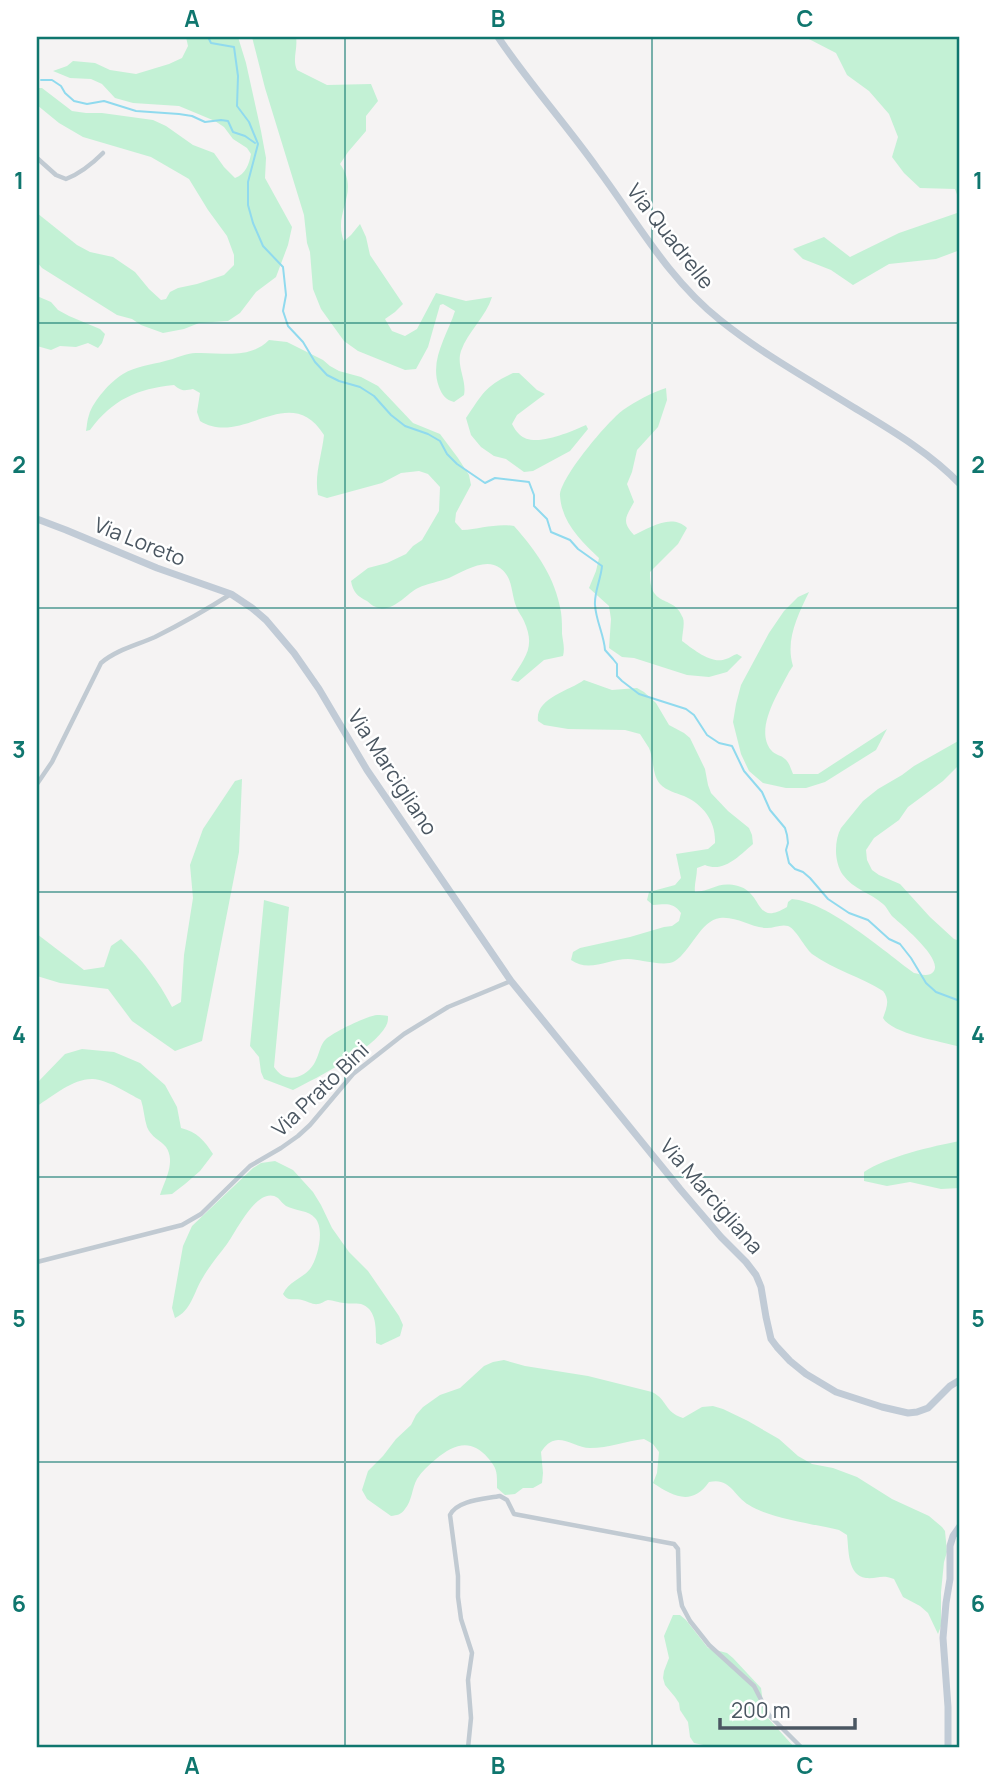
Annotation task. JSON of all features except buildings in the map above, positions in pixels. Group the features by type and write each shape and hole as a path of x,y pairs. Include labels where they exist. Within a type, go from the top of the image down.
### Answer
{"street":[{"name":"Via Quadrelle","path":"498,37 541,97 596,165 649,243 699,302 770,356 919,449 947,470 960,484"},
{"path":"37,158 66,179 103,153"},
{"name":"Via Loreto","path":"37,519 163,571 231,594"},
{"path":"37,784 52,762 96,671 104,661 190,619 231,594"},
{"name":"Via Marcigliano","path":"231,594 266,620 306,669 367,770 512,981"},
{"name":"Via Prato Bini","path":"37,1262 190,1221 201,1214 250,1166 302,1133 350,1076 404,1034 448,1007 512,981"},
{"name":"Via Marcigliana","path":"512,981 692,1204 750,1268 760,1284 771,1339 796,1366 838,1393 908,1413 928,1408 960,1380"},
{"path":"468,1748 471,1717 468,1680 472,1653 461,1619 450,1515 453,1508 500,1496 508,1500 514,1514 674,1544 678,1549 682,1606 690,1621 709,1645 754,1686 769,1715 802,1748"},
{"path":"948,1748 949,1713 943,1638 950,1579 950,1546 960,1526"}],"green space":[{"path":"186,37 238,37 261,131 266,158 265,178 292,227 276,277 256,292 240,313 228,321 199,323 163,333 117,315 42,268 37,262 37,213 77,245 90,252 113,257 135,272 161,300 178,288 224,275 234,265 234,255 227,236 189,179 151,157 83,137 59,123 37,105 37,88 42,88 72,111 153,120 193,145 214,153 235,178 248,165 251,154 215,121 179,106 133,103 115,98 102,84 91,79 70,78 53,71 73,61 95,63 110,70 136,74 182,58 188,46"},
{"path":"252,37 296,37 297,70 327,85 371,84 378,101 366,116 366,131 340,164 348,184 341,231 344,241 360,224 370,255 403,304 385,319 392,331 405,336 417,329 436,293 466,301 492,297 461,351 464,395 454,402 441,392 436,367 440,348 455,311 440,305 428,347 416,369 405,370 358,351 344,341 321,309 313,289 304,215"},
{"path":"805,37 960,37 960,203 955,189 920,188 904,173 892,157 898,137 889,114 869,91 847,75 836,53"},
{"path":"960,212 960,250 936,259 889,264 853,285 831,270 803,259 793,249 824,237 850,257 899,233"},
{"path":"37,296 51,302 69,316 100,329 105,334 102,343 98,348 88,343 76,347 60,346 51,350 37,346"},
{"path":"269,340 287,342 339,371 361,377 378,386 413,423 440,434 469,475 471,485 456,513 455,522 462,530 514,526 537,555 554,587 561,612 563,656 544,660 518,682 511,680 527,652 529,638 507,576 494,565 474,567 422,586 388,608 375,607 356,593 351,581 368,568 406,554 422,540 439,511 440,487 428,474 419,471 401,473 382,483 327,498 318,495 318,472 324,435 310,420 296,413 281,414 233,427 216,427 200,421 197,412 200,393 174,385 148,389 127,397 108,410 86,431 89,415 98,398 113,381 128,371 192,353 244,353"},
{"path":"513,373 519,373 545,394 517,415 512,424 519,434 525,438 542,440 586,425 588,429 570,451 533,471 524,472 506,459 494,456 481,447 471,435 466,418 485,391"},
{"path":"666,388 667,400 658,427 637,450 627,484 634,502 626,522 634,535 667,522 681,524 687,528 678,544 650,572 651,584 658,597 679,610 684,620 682,641 715,660 737,654 742,657 727,672 709,677 687,675 634,658 622,657 609,648 609,606 589,588 599,558 568,523 560,496 567,477 576,464 616,416 638,400"},
{"path":"809,592 792,637 793,666 774,700 767,721 766,741 771,750 786,760 793,774 818,774 887,729 876,750 825,782 806,788 786,788 763,783 749,771 741,754 733,722 741,685 769,633 784,611 798,597"},
{"path":"584,680 612,690 637,688 644,692 656,703 669,725 690,738 705,769 711,793 749,828 753,844 737,858 719,867 705,865 697,868 695,892 720,885 738,886 752,895 760,907 769,913 787,907 792,899 806,902 839,918 914,973 922,975 934,971 935,965 927,950 884,905 843,875 836,852 837,839 841,828 863,801 914,766 960,740 960,764 943,781 908,807 899,820 874,838 866,850 872,870 900,884 930,917 954,939 960,941 960,1047 906,1033 888,1024 883,1018 887,1001 883,991 812,954 788,926 767,928 720,918 707,924 680,957 668,963 628,959 585,965 571,960 573,952 580,948 672,926 679,921 681,913 678,909 669,904 653,905 647,900 649,892 675,885 681,878 676,854 708,849 715,843 711,821 703,809 684,796 672,792 657,780 649,748 640,734 625,730 568,729 544,725 538,721 538,713 547,701"},
{"path":"242,779 239,852 202,1041 175,1051 132,1021 108,989 60,983 37,976 37,934 84,970 104,967 111,946 121,939 150,971 172,1007 181,1002 184,955 193,898 190,865 203,829 235,781"},
{"path":"264,900 289,907 274,1067 278,1072 294,1078 300,1076 314,1064 322,1044 330,1036 366,1018 388,1016 386,1026 370,1044 344,1062 293,1090 264,1079 259,1057 250,1046"},
{"path":"82,1049 114,1052 140,1063 165,1085 177,1107 181,1128 200,1137 213,1154 200,1171 172,1194 160,1195 169,1171 169,1153 149,1130 141,1100 111,1084 86,1079 71,1084 37,1106 37,1083 65,1054"},
{"path":"960,1141 960,1188 941,1189 910,1182 887,1186 864,1181 864,1172 884,1162"},
{"path":"275,1161 293,1170 313,1192 332,1228 349,1252 368,1271 399,1316 403,1325 400,1336 381,1345 376,1343 373,1315 361,1304 328,1300 316,1304 289,1299 283,1294 313,1264 318,1251 320,1229 312,1215 286,1206 270,1195 255,1203 248,1211 205,1274 185,1311 175,1318 172,1308 183,1246 192,1226 253,1168 261,1163"},
{"path":"504,1360 588,1376 652,1392 672,1413 683,1418 702,1407 723,1409 779,1439 812,1464 857,1477 892,1499 929,1516 945,1531 947,1552 941,1592 941,1626 938,1634 928,1613 903,1597 894,1579 866,1578 855,1572 850,1561 847,1535 839,1530 758,1510 722,1482 709,1482 703,1490 689,1497 668,1492 653,1483 659,1452 653,1444 644,1439 590,1448 562,1440 552,1441 541,1452 542,1483 533,1488 523,1488 515,1494 505,1495 497,1488 494,1465 488,1458 475,1448 462,1445 443,1454 423,1471 415,1483 407,1506 400,1514 391,1516 367,1499 362,1490 368,1471 411,1425 423,1407 440,1395 460,1388 484,1366"},
{"path":"673,1615 680,1615 686,1620 708,1648 727,1653 761,1688 767,1717 795,1748 711,1748 694,1743 679,1703 663,1678 669,1658 664,1636"}],"waterway":[{"path":"208,37 211,43 234,47 238,76 237,106 249,122 258,144 248,182 248,205 263,246 283,267 286,295 283,311 288,326 303,342 315,362 327,375 360,387 374,396 405,426 440,441 457,464 485,483 495,478 529,482 534,495 534,506 547,519 551,532 570,540 602,566 595,605 605,650 617,664 617,676 639,694 686,709 694,715 707,735 719,743 732,746 744,771 762,792 770,810 785,828 789,863 810,878 828,899 849,913 868,920 889,939 900,944 926,983 936,992 960,1001"},
{"path":"41,80 52,80 74,101 87,104 104,101 136,111 192,116 205,122 228,121 233,132 255,143"}]}
